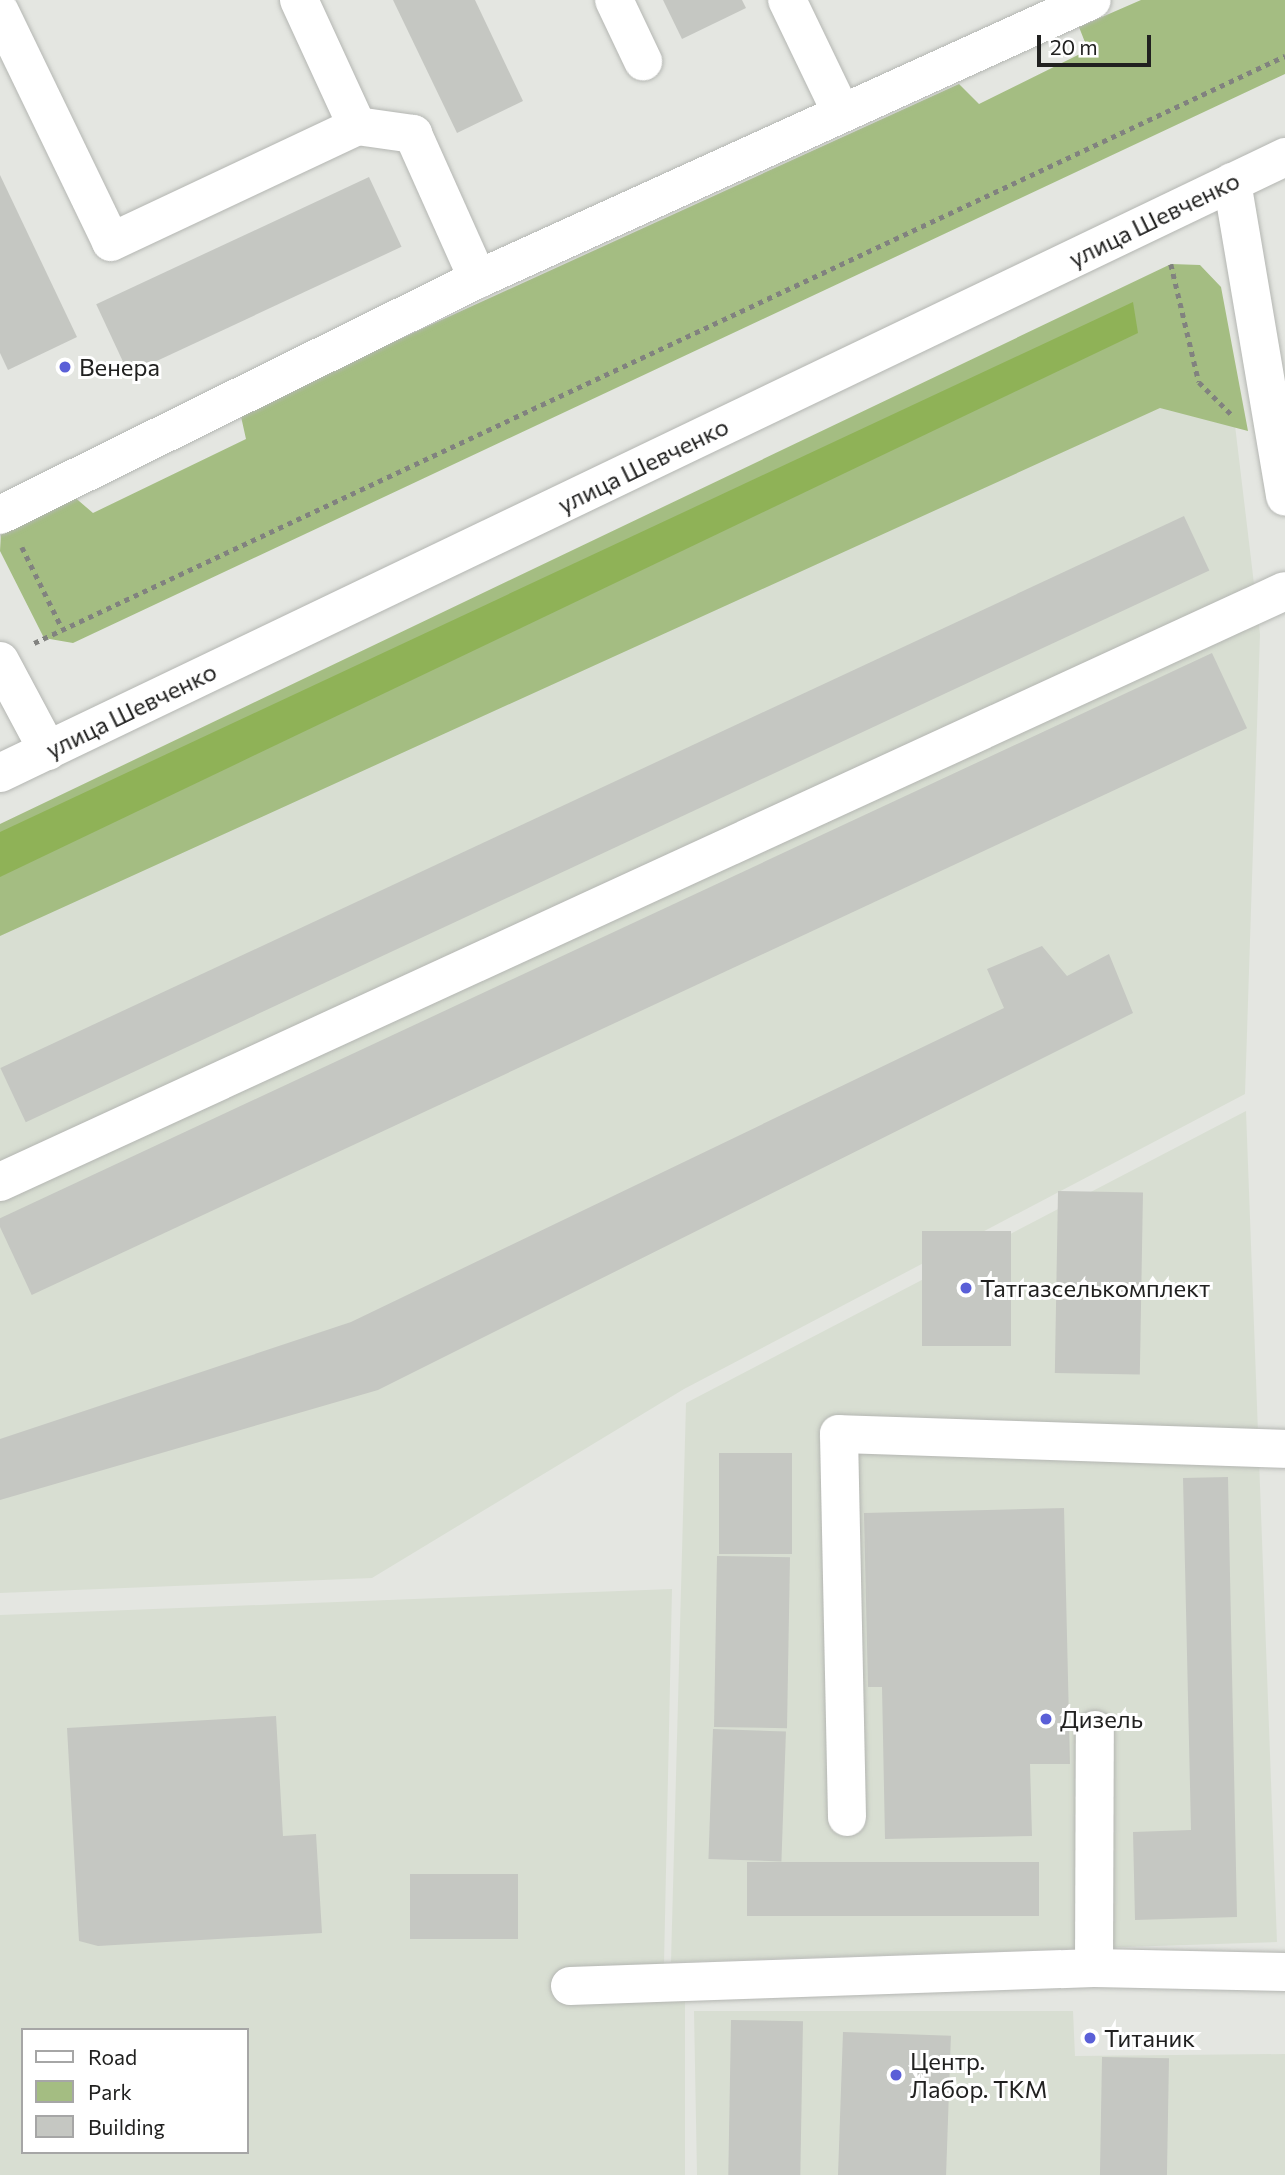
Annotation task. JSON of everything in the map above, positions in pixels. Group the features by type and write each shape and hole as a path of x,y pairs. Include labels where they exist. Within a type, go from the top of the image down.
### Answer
{"main road":[{"path":"299,0 356,126"},
{"path":"614,0 643,61"},
{"path":"787,0 841,112"},
{"path":"3,514 478,279 1092,0"},
{"path":"0,12 111,242 356,126 413,134 478,279"},
{"name":"улица Шевченко","path":"0,773 1285,157"},
{"path":"1232,182 1285,496"},
{"path":"0,1182 1285,591"},
{"path":"0,661 48,751"},
{"path":"847,1817 839,1434 1285,1449"},
{"path":"1094,1968 1095,1730"},
{"path":"570,1986 1094,1968 1285,1972"}],"path":[{"path":"44,638 1285,56"},
{"path":"1171,264 1199,382 1238,421"},
{"path":"3,514 62,628"}],"shaded area":[{"path":"1172,376 1234,417 1260,634 1245,1094 684,1389 372,1578 0,1593 0,903"},
{"path":"1246,1111 1277,1942 671,1962 686,1403"},
{"path":"672,1589 664,1965 685,1977 685,2175 0,2175 0,1615"},
{"name":"Центр. Лабор. ТКМ","path":"694,2011 1073,2011 1075,2056 1285,2054 1285,2175 697,2175"}],"green space":[{"path":"1141,0 1285,0 1285,74 73,643 44,638 0,551 1,533 72,495 93,513 246,439 240,412 959,84 979,104 1088,50 1079,27"},
{"path":"1171,264 1200,265 1221,287 1248,431 1160,408 0,936 0,824"},
{"path":"1133,302 1138,333 0,877 0,832"}],"building":[{"path":"393,0 475,0 523,101 457,133"},
{"path":"663,0 742,0 746,8 682,39"},
{"path":"0,175 77,337 8,370 0,353"},
{"path":"369,177 402,247 129,374 96,304"},
{"path":"1184,516 1209,570 26,1122 0,1068"},
{"path":"1212,653 1247,728 32,1295 0,1227 0,1218"},
{"path":"1042,946 1067,976 1109,954 1133,1013 378,1390 0,1500 0,1439 351,1322 1004,1008 987,969"},
{"path":"1058,1191 1143,1192 1140,1374 1055,1373"},
{"name":"Татгазселькомплект","path":"922,1231 1011,1231 1011,1346 922,1346"},
{"path":"719,1453 792,1453 792,1554 719,1554"},
{"path":"1228,1477 1237,1917 1135,1920 1133,1832 1191,1830 1183,1478"},
{"path":"1064,1508 1070,1764 1030,1764 1032,1836 885,1839 882,1687 868,1687 864,1513"},
{"path":"717,1556 790,1557 787,1728 714,1727"},
{"path":"276,1716 283,1836 316,1834 322,1933 98,1946 79,1941 67,1728"},
{"path":"713,1729 786,1732 781,1861 708,1859"},
{"path":"747,1862 1039,1862 1039,1916 747,1916"},
{"path":"410,1874 518,1874 518,1939 410,1939"},
{"path":"731,2020 803,2021 800,2175 728,2175"},
{"name":"Центр. Лабор. ТКМ","path":"843,2032 951,2036 946,2175 838,2175"},
{"path":"1102,2057 1169,2058 1167,2175 1100,2175"}],"place":[{"name":"Венера","path":"65,367"},
{"name":"Татгазселькомплект","path":"966,1288"},
{"name":"Дизель","path":"1046,1719"},
{"name":"Титаник","path":"1090,2038"},
{"name":"Центр. Лабор. ТКМ","path":"896,2075"}]}
